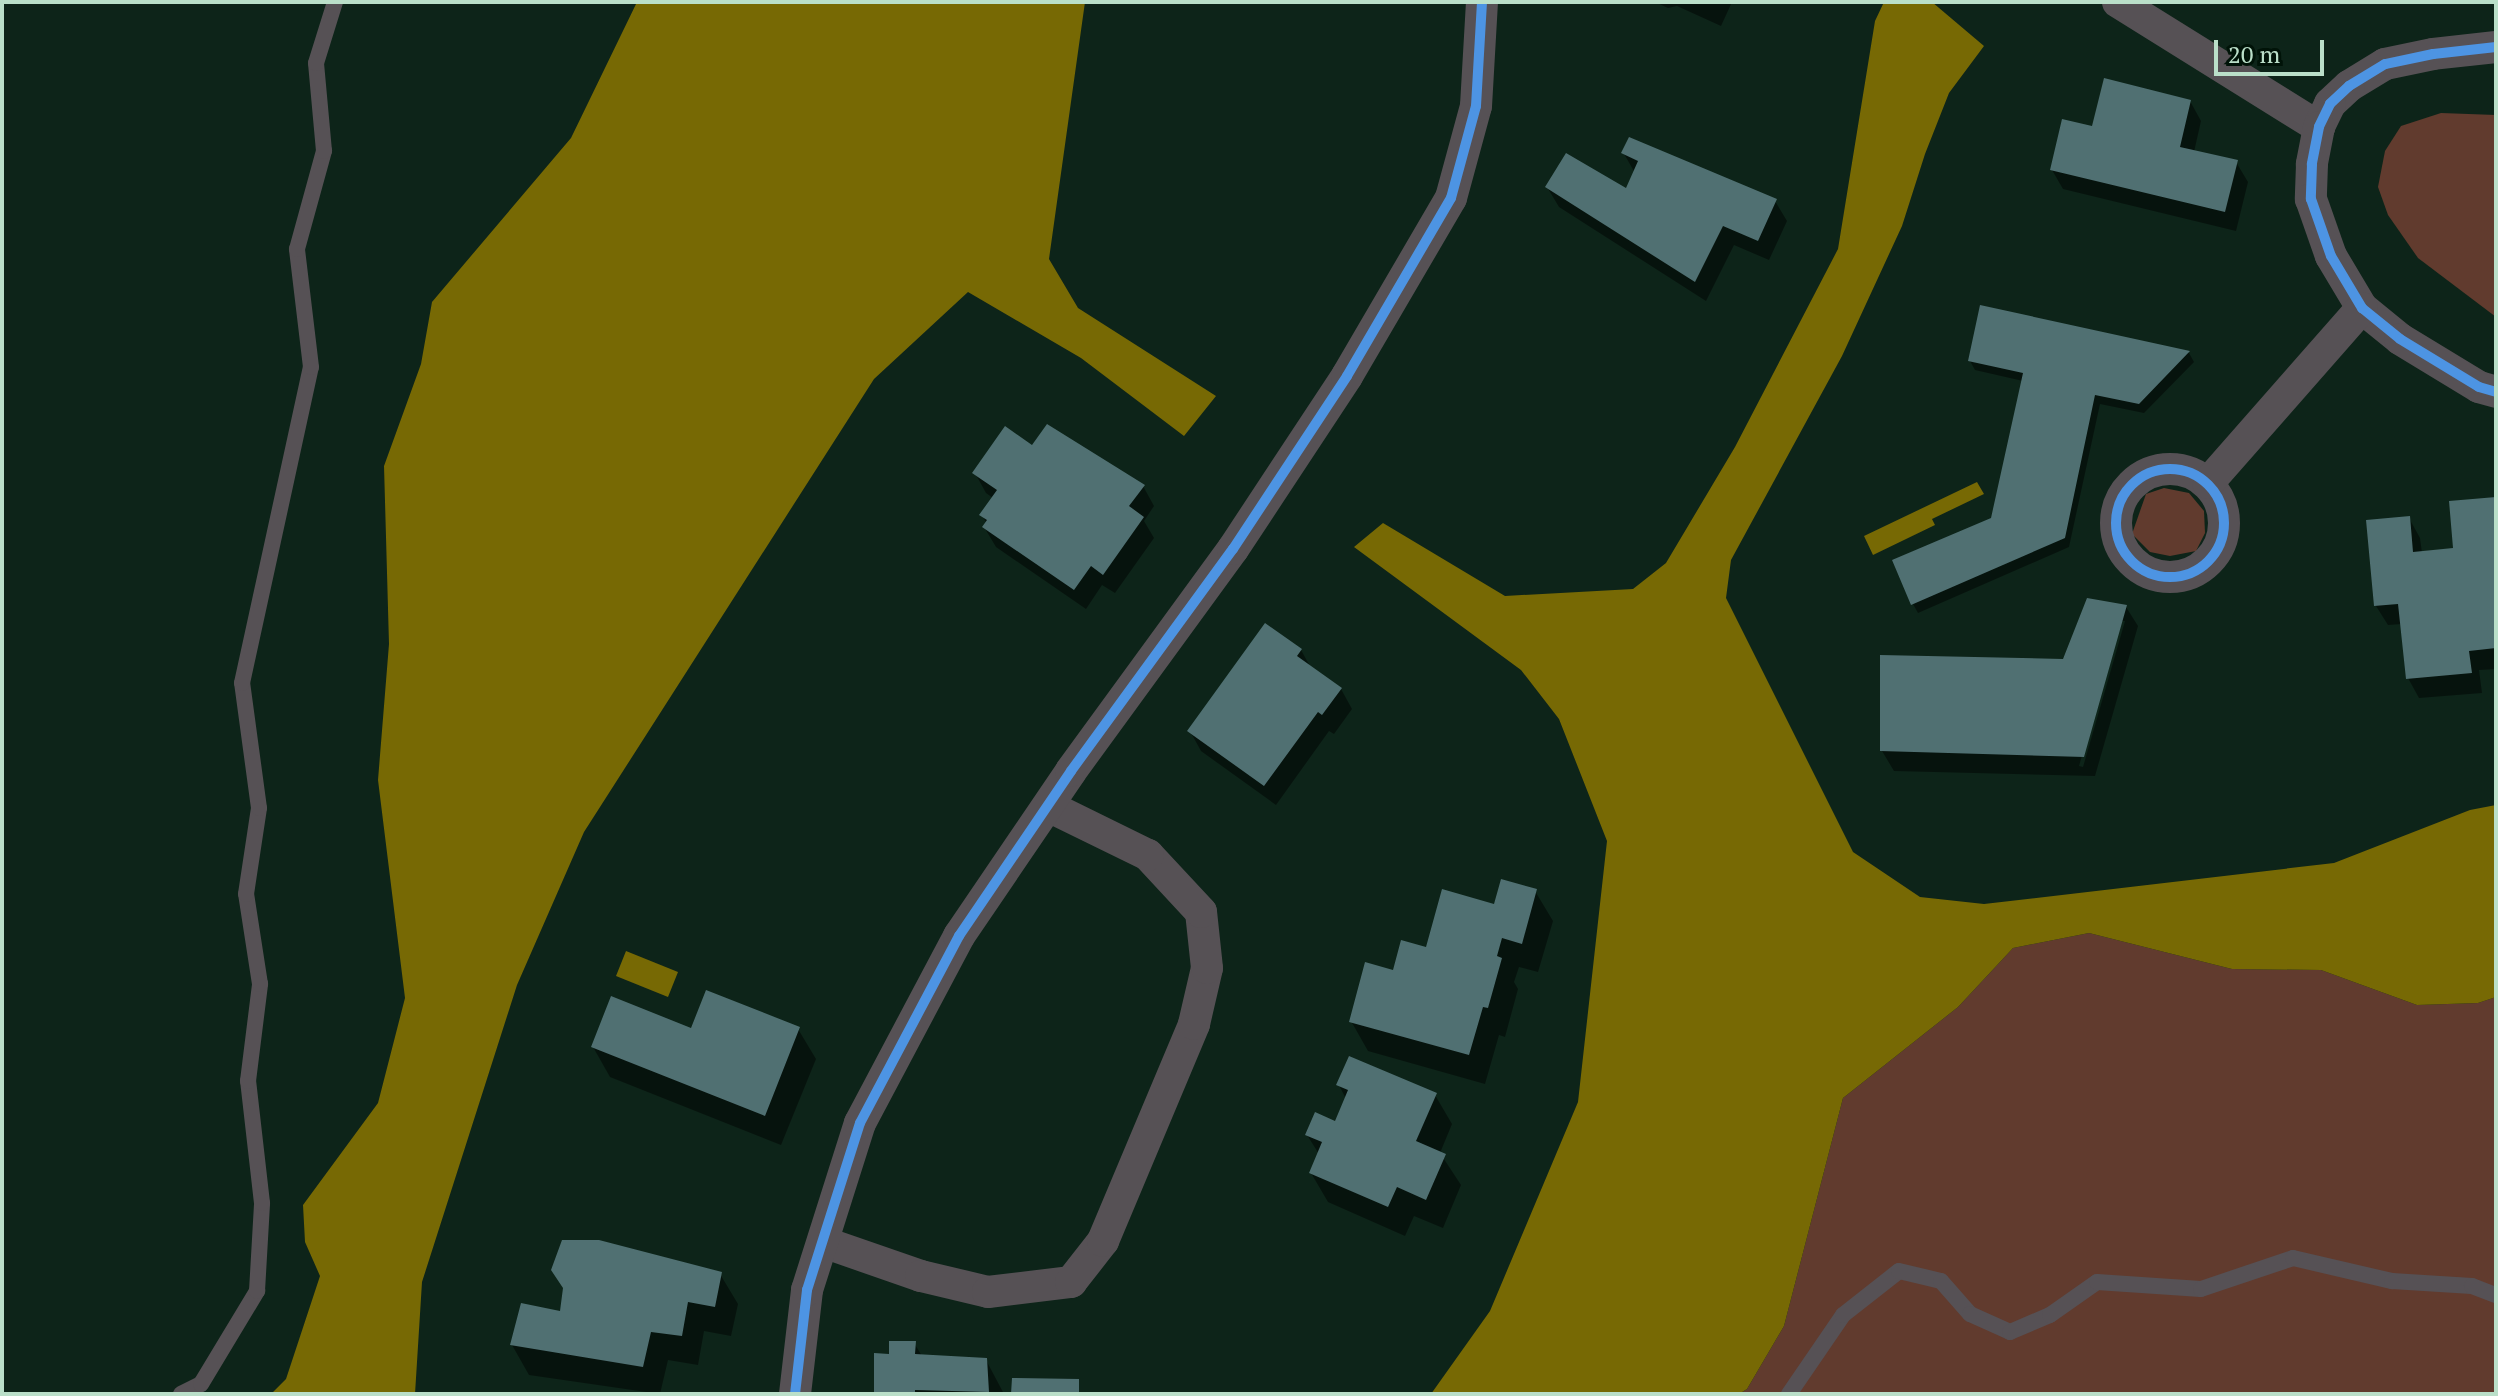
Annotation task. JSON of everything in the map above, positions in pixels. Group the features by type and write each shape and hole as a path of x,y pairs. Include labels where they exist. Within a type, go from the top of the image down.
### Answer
{"street":[{"path":"795,1394 807,1290 860,1123 959,936 1048,806 1233,549 1347,376 1451,198 1476,106 1482,2"},
{"path":"2118,2 2319,127"},
{"path":"2496,47 2433,54 2385,64 2349,86 2330,104 2319,127 2312,164 2311,199 2331,256 2362,308 2400,339 2479,387 2496,392"},
{"path":"2208,483 2362,308"},
{"path":"823,1242 921,1276 988,1292 1071,1282 1103,1241 1194,1024 1207,968 1201,912 1148,855 1048,806"}],"lane":[{"path":"181,1394 201,1384 257,1291 262,1203 248,1081 260,984 246,894 259,808 242,683 311,367 297,249 324,151 316,63 335,2"},
{"path":"1789,1394 1843,1315 1899,1271 1941,1281 1970,1314 2010,1332 2050,1315 2097,1282 2201,1289 2293,1258 2392,1281 2472,1286 2496,1295"}],"shaded area":[{"path":"637,2 1085,2 1049,259 1078,308 1216,396 1184,436 1081,358 968,292 874,379 584,832 517,985 422,1282 415,1394 271,1394 286,1379 320,1276 305,1242 303,1205 378,1103 405,998 378,780 389,644 384,466 421,364 432,302 571,138"},
{"path":"1884,2 1932,2 1984,46 1949,93 1902,226 1842,356 1731,560 1726,598 1853,852 1920,897 1984,904 2334,863 2470,810 2496,805 2496,997 2478,1003 2417,1005 2321,970 2232,969 2089,933 2013,948 1958,1007 1843,1098 1784,1326 1747,1389 1739,1394 1431,1394 1490,1311 1578,1102 1607,841 1559,719 1521,670 1354,547 1383,523 1505,596 1633,589 1666,563 1735,447 1838,249 1875,21"},
{"path":"2441,113 2496,115 2496,317 2418,258 2388,215 2378,187 2385,151 2401,126"},
{"path":"1977,482 1984,494 1932,519 1935,525 1873,555 1864,536"},
{"path":"2164,488 2189,493 2204,511 2205,533 2196,551 2170,556 2150,552 2132,534 2146,494"},
{"path":"2089,933 2232,969 2321,970 2417,1005 2478,1003 2496,997 2496,1394 1739,1394 1747,1389 1784,1326 1843,1098 1958,1007 2013,948"},
{"path":"626,951 678,972 668,997 616,976"}],"building":[{"path":"2104,78 2191,100 2180,147 2238,160 2225,212 2050,170 2062,119 2092,126"},
{"path":"1629,137 1777,199 1758,241 1723,226 1695,282 1545,187 1566,153 1626,188 1638,161 1621,153"},
{"path":"1980,305 2190,351 2139,404 2095,395 2065,538 1911,605 1892,560 1991,518 2023,373 1968,361"},
{"path":"1047,424 1145,485 1129,506 1144,517 1103,575 1091,566 1074,590 982,527 987,520 979,515 997,490 972,473 1005,426 1032,445"},
{"path":"2496,497 2496,648 2469,651 2472,673 2406,679 2398,604 2374,606 2366,520 2410,516 2413,552 2453,548 2449,501"},
{"path":"2087,598 2127,605 2084,757 1880,751 1880,655 2063,659"},
{"path":"1265,623 1302,649 1297,656 1342,688 1322,715 1318,712 1264,786 1187,731"},
{"path":"1501,879 1537,889 1522,944 1502,938 1497,956 1502,958 1488,1008 1483,1007 1469,1055 1349,1022 1365,962 1393,970 1401,940 1426,947 1442,889 1494,904"},
{"path":"706,990 800,1027 765,1116 591,1047 611,996 691,1028"},
{"path":"1349,1056 1437,1093 1416,1141 1446,1154 1426,1200 1397,1187 1388,1207 1309,1173 1322,1142 1305,1135 1315,1112 1335,1121 1348,1090 1336,1085"},
{"path":"562,1240 599,1240 722,1272 715,1307 688,1302 682,1336 651,1332 643,1367 510,1345 521,1303 560,1311 563,1288 551,1270"},
{"path":"889,1341 916,1341 915,1354 987,1358 989,1392 915,1390 915,1394 874,1394 874,1353 889,1354"},
{"path":"1012,1378 1079,1379 1079,1394 1011,1394"}],"cycle path":[{"path":"795,1394 807,1290 860,1123 959,936 1071,771 1233,549 1347,376 1451,198 1476,106 1482,2"},
{"path":"2496,47 2433,54 2385,64 2349,86 2330,104 2319,127 2312,164 2311,199 2331,256 2362,308 2400,339 2479,387 2496,392"},
{"path":"2170,469 2191,473 2208,485 2220,502 2224,523 2220,544 2208,561 2191,573 2170,577 2149,573 2132,561 2120,544 2116,523 2120,502 2132,485 2149,473 2170,469"}]}
